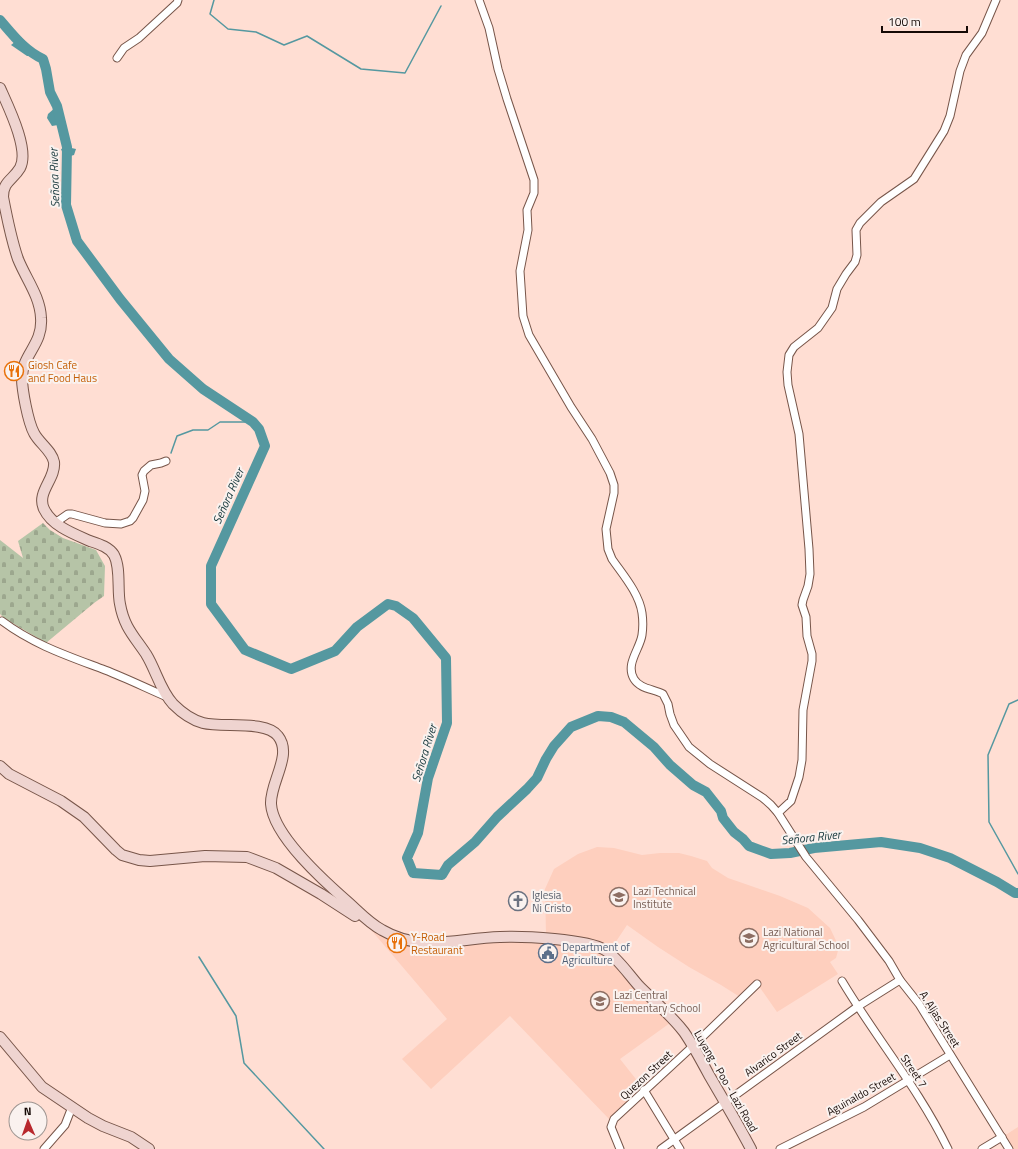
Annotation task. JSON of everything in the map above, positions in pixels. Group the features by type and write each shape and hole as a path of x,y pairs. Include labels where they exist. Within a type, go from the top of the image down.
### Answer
{"main road":[{"name":"Luyang - Poo - Lazi Road","path":"0,88 16,126 22,157 22,164 4,187 3,197 18,258 39,302 41,320 38,341 24,365 22,382 30,423 34,434 54,461 54,468 43,494 42,506 55,523 109,549 115,556 119,598 124,619 130,632 146,655 167,697 183,713 195,720 218,725 259,726 268,729 277,735 283,745 284,753 274,784 271,803 278,827 307,864 321,879 380,929 398,938 414,942 441,942 497,936 516,936 588,944 598,946 611,954 682,1030 693,1046 751,1149"},
{"path":"0,766 9,774 61,801 84,817 122,855 139,860 150,861 205,856 247,857 276,868 355,916 366,918"},
{"path":"0,1037 42,1087 88,1118 103,1126 131,1137 149,1149"}],"street":[{"path":"117,58 124,48 139,38 177,3 178,0"},
{"name":"A. Aljas Street","path":"480,0 507,99 534,177 534,193 527,210 528,230 520,271 522,316 529,335 571,407 592,439 610,473 614,489 606,529 609,553 612,560 636,595 642,613 642,635 632,664 631,671 633,677 636,682 644,687 663,694 667,701 674,725 689,747 710,764 763,798 778,813 806,857 847,906 889,961 900,980 919,1004 1009,1149"},
{"path":"778,813 791,801 799,777 802,760 802,710 812,661 812,654 807,636 806,617 802,605 810,574 809,549 799,434 788,385 787,372 789,355 794,347 818,328 832,308 837,289 855,262 857,255 856,230 860,223 881,202 914,179 934,149 950,116 960,71 966,56 982,33 996,0"},
{"path":"55,523 68,514 109,523 121,524 130,521 143,500 145,492 142,475 151,465 166,461"},
{"path":"2,621 16,631 45,647 122,677 167,697"},
{"name":"Alvarico Street","path":"661,1149 857,1007 900,980"},
{"name":"Street 7","path":"842,981 857,1007 908,1080 933,1119 948,1149"},
{"name":"Quezon Street","path":"620,1149 611,1127 614,1119 757,984"},
{"name":"Aguinaldo Street","path":"780,1149 864,1107 950,1055"},
{"path":"644,1090 680,1149"},
{"path":"44,1149 65,1125 72,1107"},
{"path":"982,1149 1002,1137"}],"shaded area":[{"path":"597,847 614,848 642,855 679,853 691,856 707,861 712,868 728,878 780,896 808,908 830,928 839,947 836,958 830,962 838,974 777,1012 756,982 740,997 689,967 627,925 611,949 546,934 545,889 554,869 578,854"},
{"path":"366,924 378,934 394,940 563,942 603,952 670,1023 620,1059 643,1088 609,1119 510,1016 431,1089 402,1059 447,1019"},
{"path":"1018,1127 1018,1149 1012,1149 1004,1136"}],"green space":[{"path":"43,523 50,530 63,538 96,550 105,566 104,596 46,643 4,618 0,614 0,540 23,558 18,541"}],"water":[{"path":"21,37 35,52 35,56 27,56 11,45"},
{"path":"57,106 65,119 64,124 52,126 47,118 48,114"},
{"path":"67,147 76,149 74,155 67,157 63,154 61,149"}],"waterway":[{"path":"214,0 210,14 228,29 256,32 284,45 307,36 361,69 405,73 441,6"},
{"name":"Señora River","path":"0,20 25,47 43,59 50,92 57,106 67,147 66,205 77,241 120,299 169,359 203,389 253,422 259,429 265,446 211,566 211,604 245,650 291,669 335,651 357,627 388,604 396,606 413,618 446,658 447,723 428,778 418,833 407,858 413,873 442,875 448,865 475,842 497,817 537,778 554,746 571,727 598,716 611,717 624,722 654,747 670,765 693,785 706,792 721,811 723,818 734,832 749,846 771,854 790,853 814,848 881,842 920,848 950,858 1015,893 1018,893"},
{"path":"171,453 177,436 193,430 208,430 220,422 253,422"},
{"path":"1018,700 1009,704 988,755 989,822 1018,874"},
{"path":"199,957 236,1016 244,1063 324,1149"}],"place":[{"name":"Giosh Cafe and Food Haus","path":"14,371"},
{"name":"Lazi Technical Institute","path":"619,897"},
{"name":"Iglesia Ni Cristo","path":"518,901"},
{"name":"Lazi National Agricultural School","path":"749,938"},
{"name":"Y-Road Restaurant","path":"397,943"},
{"name":"Department of Agriculture","path":"548,953"},
{"name":"Lazi Central Elementary School","path":"600,1001"}]}
